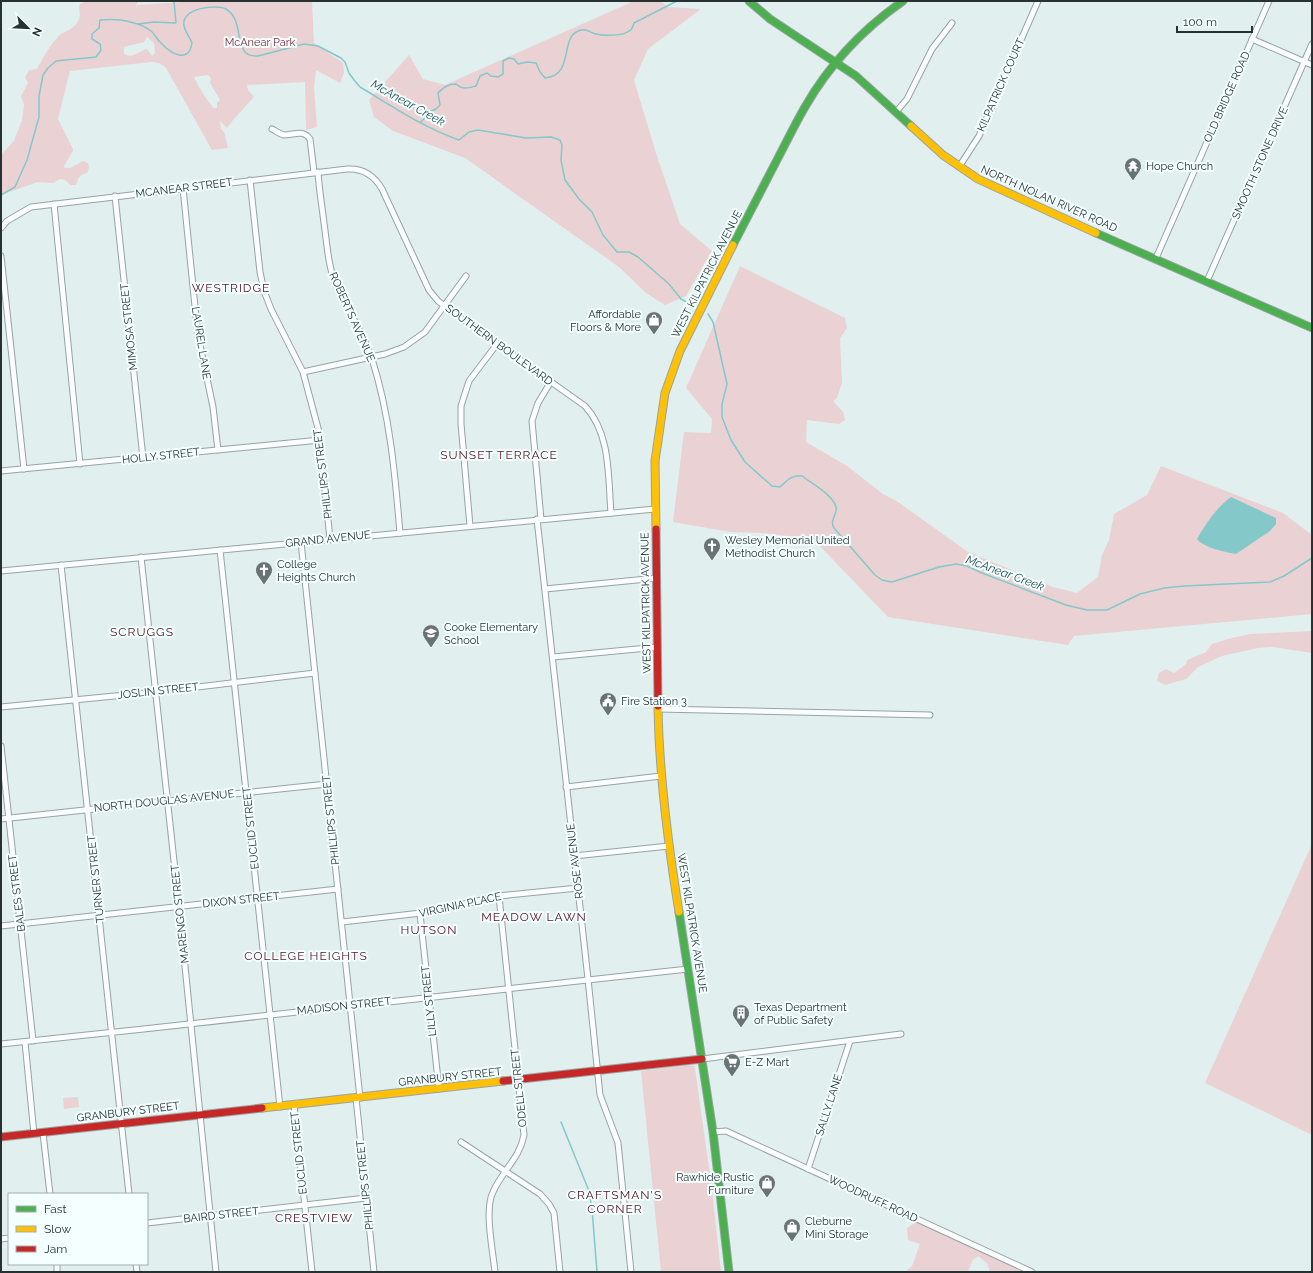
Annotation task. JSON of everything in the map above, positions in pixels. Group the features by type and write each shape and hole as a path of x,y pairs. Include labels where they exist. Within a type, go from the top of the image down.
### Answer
{"main road":[{"name":"NORTH NOLAN RIVER ROAD","path":"749,1 770,19 860,79 944,155 978,179 1312,328"},
{"name":"WEST KILPATRICK AVENUE","path":"729,1272 713,1132 669,846 661,776 658,709 655,509 655,461 659,427 665,393 680,351 805,107 820,83 836,62 878,18 903,1"},
{"name":"GRANBURY STREET","path":"1,1137 702,1059"}],"street":[{"name":"KILPATRICK COURT","path":"959,167 979,136 1038,1"},
{"name":"OLD BRIDGE ROAD","path":"1156,258 1269,1"},
{"path":"896,112 908,99 932,49 952,23"},
{"path":"1252,39 1312,64"},
{"name":"SMOOTH STONE DRIVE","path":"1207,281 1312,44"},
{"name":"ROBERTS AVENUE","path":"272,130 283,135 301,133 307,135 310,139 332,273 336,286 372,357 385,412 392,455 400,532"},
{"name":"MCANEAR STREET","path":"1,228 7,221 31,207 355,168 372,176"},
{"name":"SOUTHERN BOULEVARD","path":"372,176 382,189 432,296 550,383 585,406 596,420 600,428 605,448 611,513"},
{"name":"PHILLIPS STREET","path":"250,180 260,272 264,291 271,309 303,372 320,440 330,539"},
{"name":"LAUREL LANE","path":"183,188 198,336 213,407 218,450"},
{"name":"MIMOSA STREET","path":"115,196 143,458"},
{"path":"54,204 80,464"},
{"path":"1,256 24,469"},
{"path":"303,372 395,351 413,341 425,332 466,276"},
{"path":"470,526 461,424 461,406 469,381 497,344"},
{"name":"ROSE AVENUE","path":"550,383 541,396 532,421 545,589 597,1071 601,1098 618,1143 631,1272"},
{"name":"HOLLY STREET","path":"1,471 320,440"},
{"name":"GRAND AVENUE","path":"1,571 655,509"},
{"name":"PHILLIPS STREET","path":"300,542 351,1006 366,1198 374,1272"},
{"name":"EUCLID STREET","path":"220,550 280,1107"},
{"name":"MARENGO STREET","path":"141,557 168,801 216,1272"},
{"name":"TURNER STREET","path":"62,565 129,1193"},
{"path":"545,589 657,578"},
{"path":"553,657 658,647"},
{"name":"JOSLIN STREET","path":"1,707 156,692 315,673"},
{"path":"658,709 930,715"},
{"name":"BALES STREET","path":"1,746 33,1041"},
{"path":"566,787 661,776"},
{"name":"NORTH DOUGLAS AVENUE","path":"1,819 327,784"},
{"path":"574,856 669,846"},
{"name":"VIRGINIA PLACE","path":"342,922 420,914 499,896 578,888"},
{"name":"DIXON STREET","path":"1,926 338,889"},
{"name":"ODELL STREET","path":"495,1272 489,1211 492,1192 520,1151 524,1135 499,896"},
{"name":"LILLY STREET","path":"420,914 439,1089"},
{"name":"MADISON STREET","path":"1,1044 688,969"},
{"name":"GRANBURY STREET","path":"702,1059 902,1034"},
{"name":"SALLY LANE","path":"808,1169 850,1041"},
{"path":"25,1042 34,1134"},
{"name":"EUCLID STREET","path":"294,1105 312,1272"},
{"name":"WOODRUFF ROAD","path":"713,1132 726,1131 1032,1272"},
{"path":"43,1133 50,1193"},
{"path":"461,1142 540,1194 549,1204 554,1213 560,1272"},
{"name":"BAIRD STREET","path":"148,1223 366,1198"}],"green space":[{"name":"McAnear Park","path":"87,1 138,1 136,6 137,7 137,5 198,1 312,1 314,43 343,63 344,73 340,83 316,70 314,88 317,127 306,130 305,82 247,85 248,90 254,97 227,128 220,121 221,129 224,132 228,148 212,150 166,68 159,63 151,62 70,71 58,119 73,149 64,166 65,168 70,168 83,161 88,163 89,168 87,173 79,177 76,185 71,185 65,180 60,179 53,183 38,182 1,195 1,155 14,141 22,120 24,105 21,96 28,83 25,77 29,70 37,69 49,48 58,37 77,23 80,17 80,4","holes":["147,37 154,43 155,53 152,56 147,49 131,56 124,54 124,47 144,42","208,75 211,78 210,83 220,100 217,103 217,108 214,108 209,102 194,77"]},
{"path":"634,1 660,1 668,7 701,9 648,49 634,80 656,153 680,224 712,251 686,296 665,305 646,293 619,267 465,158 393,131 374,117 369,100 409,55 423,79 445,85"},
{"path":"740,266 845,318 847,328 840,338 842,383 837,398 833,401 843,412 845,420 839,424 807,420 806,442 847,466 883,494 898,502 968,552 1053,587 1077,593 1098,577 1102,555 1109,540 1114,514 1147,495 1161,466 1283,513 1312,535 1312,614 1074,636 1068,645 888,617 813,539 761,533 730,532 673,522 684,432 711,433 712,419 686,388"},
{"path":"1312,631 1312,653 1273,647 1258,648 1222,656 1198,667 1186,679 1165,685 1157,681 1159,673 1166,669 1174,673 1186,664 1187,660 1206,652 1212,644 1250,634"},
{"path":"1312,844 1312,1135 1205,1083"},
{"path":"689,1065 694,1066 695,1068 712,1190 721,1272 661,1272 641,1071"},
{"path":"78,1097 79,1107 64,1109 63,1098"},
{"path":"916,1222 1027,1272 990,1272 987,1263 978,1256 972,1261 968,1272 905,1272 912,1266 920,1244 908,1240 907,1228"}],"water":[{"path":"1231,497 1276,518 1276,524 1270,531 1236,554 1204,545 1197,539 1212,516"}],"waterway":[{"path":"138,24 154,22 176,23 174,1"},
{"path":"421,122 431,111 440,105 438,93 446,86 456,84 463,88 476,86 480,76 487,73 491,76 498,77 503,74 503,61 509,58 514,59 518,64 527,62 536,63 540,72 545,78 555,75 564,63 570,39 574,33 581,30 587,30 599,35 626,33 631,30 634,23 677,1"},
{"name":"McAnear Creek","path":"1,195 15,187 27,160 39,117 39,96 43,75 56,61 96,57 101,50 100,44 92,39 92,34 99,28 100,20 122,20 141,25 151,31 170,51 179,55 184,55 190,49 192,43 185,30 184,20 193,11 207,7 221,8 226,9 234,18 241,44 247,54 258,56 304,44 318,46 341,58 345,62 349,73 360,87 408,116 446,135 459,140 469,132 478,130 526,138 551,137 560,140 562,145 561,160 565,180 579,199 592,212 603,235 617,252 629,252 638,257 669,284 681,299 690,304"},
{"name":"McAnear Creek","path":"708,314 713,322 727,384 722,404 722,417 731,440 745,462 772,486 780,487 792,477 802,476 824,491 836,506 833,521 834,528 875,575 882,580 892,582 939,567 956,564 967,566 1066,605 1087,610 1107,610 1140,594 1164,588 1270,582 1284,576 1312,558"},
{"path":"561,1122 589,1191 592,1209 597,1272"}],"traffic: fast":[{"path":"749,1 770,19 856,76 911,126"},
{"path":"733,245 814,92 836,62 848,49 874,23 903,1"},
{"path":"1096,233 1312,328"},
{"path":"679,912 713,1132 729,1272"}],"traffic: slow":[{"path":"911,126 943,155 978,179 1096,233"},
{"path":"656,529 655,461 665,393 680,351 733,245"},
{"path":"658,706 660,758 665,809 679,912"},
{"path":"262,1108 503,1081"}],"traffic: jam":[{"path":"656,529 658,706"},
{"path":"503,1081 702,1059"},
{"path":"1,1137 262,1108"}],"place":[{"name":"Hope Church","path":"1133,181"},
{"name":"Affordable Floors & More","path":"654,335"},
{"name":"Wesley Memorial United Methodist Church","path":"712,561"},
{"name":"College Heights Church","path":"264,585"},
{"name":"Cooke Elementary School","path":"431,648"},
{"name":"Fire Station 3","path":"608,716"},
{"name":"Texas Department of Public Safety","path":"741,1028"},
{"name":"E-Z Mart","path":"732,1077"},
{"name":"Rawhide Rustic Furniture","path":"767,1198"},
{"name":"Cleburne Mini Storage","path":"792,1242"}],"district":[{"name":"WESTRIDGE","path":"231,288"},
{"name":"SUNSET TERRACE","path":"499,455"},
{"name":"SCRUGGS","path":"142,632"},
{"name":"MEADOW LAWN","path":"534,917"},
{"name":"HUTSON","path":"429,930"},
{"name":"COLLEGE HEIGHTS","path":"306,956"},
{"name":"CRAFTSMAN'S CORNER","path":"615,1202"},
{"name":"CRESTVIEW","path":"314,1218"}]}
